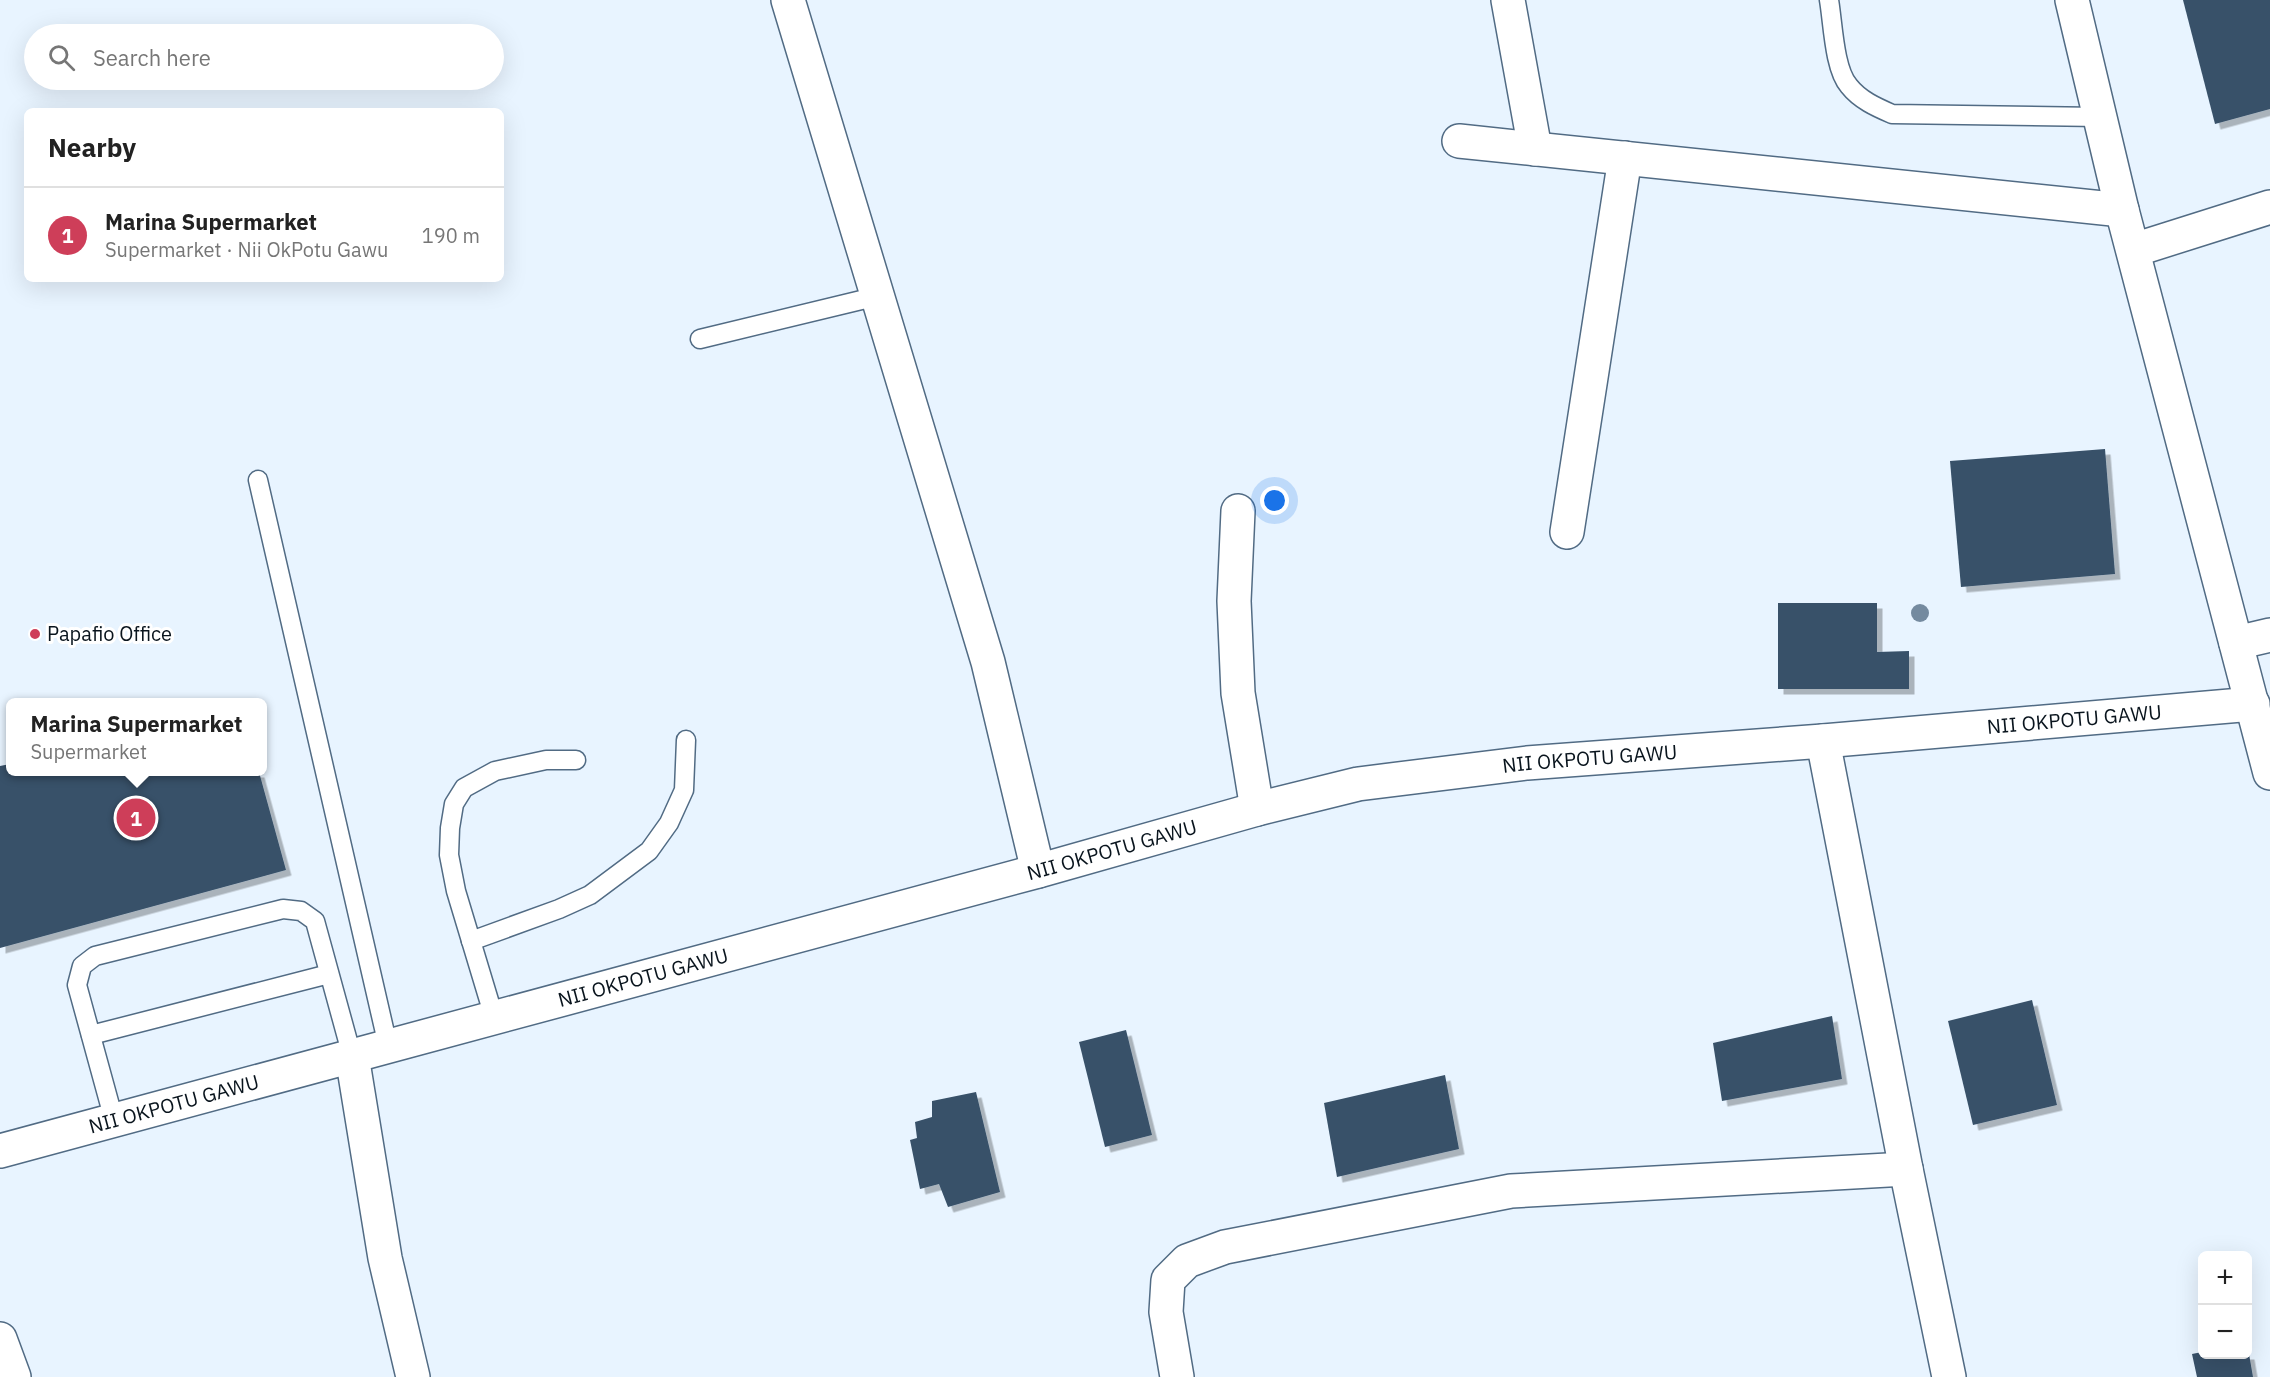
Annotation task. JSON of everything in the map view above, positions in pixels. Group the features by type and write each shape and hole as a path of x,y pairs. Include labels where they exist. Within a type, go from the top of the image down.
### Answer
{"street":[{"path":"788,0 988,662 1038,871"},
{"path":"1508,0 1535,149"},
{"path":"2072,0 2122,210 2270,773"},
{"path":"1459,141 2122,210"},
{"path":"1567,532 1625,158"},
{"path":"2134,250 2270,207"},
{"path":"1238,511 1234,601 1238,693 1257,809"},
{"path":"2236,644 2270,635"},
{"name":"NII OKPOTU GAWU","path":"0,1151 1038,871 1257,809 1358,784 1527,763 1823,741 2253,704"},
{"path":"1823,741 1949,1377"},
{"path":"352,1056 385,1258 413,1377"},
{"path":"1177,1377 1166,1312 1168,1280 1187,1260 1226,1247 1511,1191 1906,1168"},
{"path":"0,1339 14,1377"}],"lane":[{"path":"1830,0 1839,64 1848,86 1868,103 1892,114 2100,117"},
{"path":"700,339 878,296"},
{"path":"258,480 388,1046"},
{"path":"471,941 559,909 590,895 649,851 669,823 684,790 686,740"},
{"path":"494,1017 456,891 449,855 454,804 464,788 495,771 546,760 576,760"},
{"path":"114,1120 77,985 82,966 95,956 283,909 301,911 315,921 352,1056"},
{"path":"91,1035 329,974"}],"building":[{"path":"2183,0 2270,0 2270,109 2215,124"},
{"path":"2105,449 2115,574 1961,587 1950,461"},
{"path":"1778,603 1877,603 1877,652 1909,651 1909,689 1778,689"},
{"path":"6,765 6,776 260,776 286,870 0,948 0,766"},
{"path":"2032,1000 2057,1105 1973,1125 1948,1021"},
{"path":"1832,1016 1842,1079 1722,1101 1713,1043"},
{"path":"1126,1030 1152,1135 1105,1147 1079,1042"},
{"path":"1445,1075 1459,1149 1337,1177 1324,1103"},
{"path":"976,1092 1000,1192 948,1207 939,1184 920,1189 910,1140 917,1138 915,1122 932,1117 932,1101"},
{"path":"2198,1353 2198,1359 2250,1359 2253,1377 2197,1377 2192,1354"}],"place":[{"name":"Papafio Office","path":"35,634"},
{"name":"Marina Supermarket","path":"136,818"}]}
